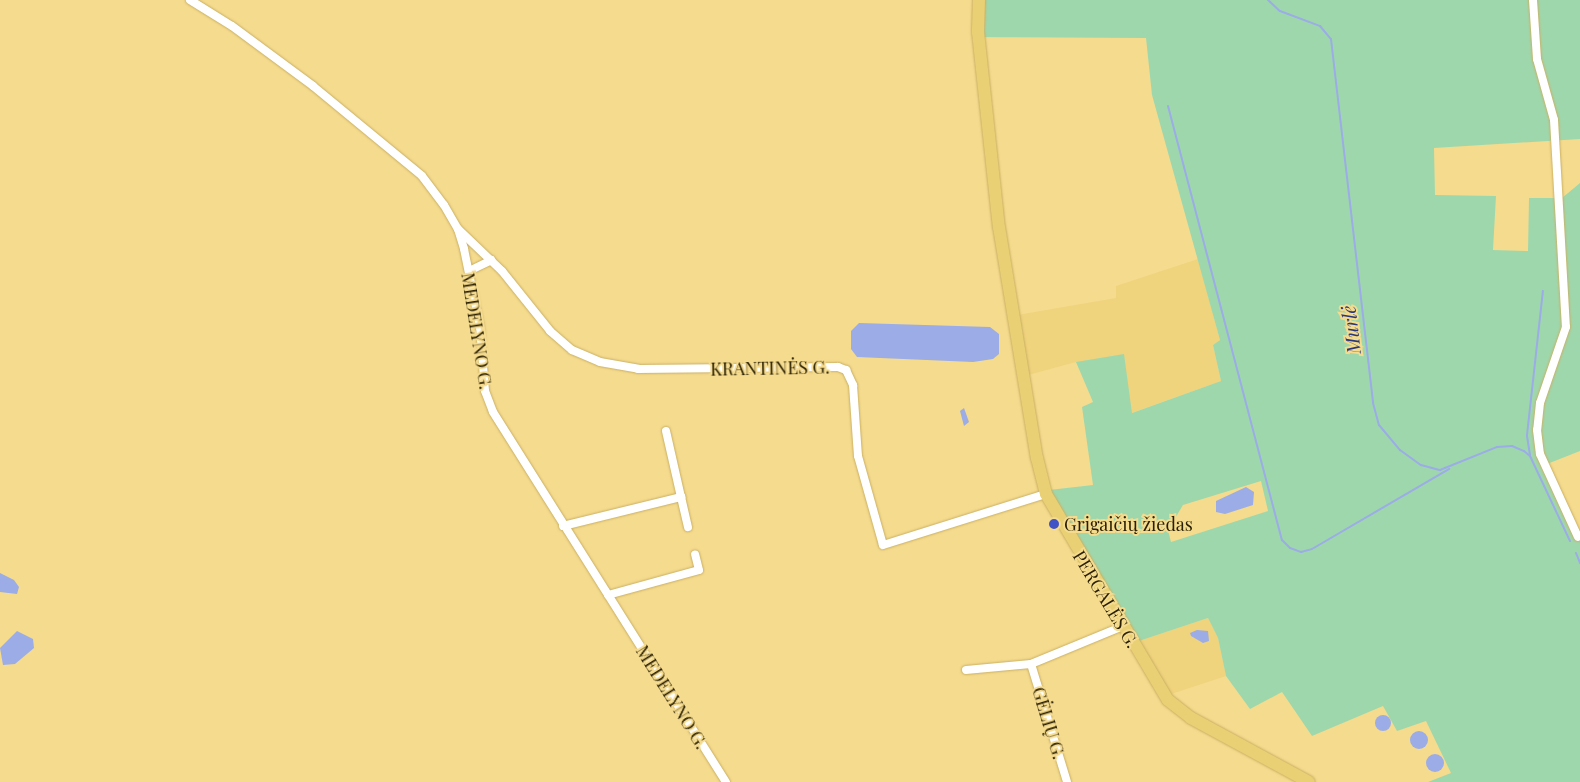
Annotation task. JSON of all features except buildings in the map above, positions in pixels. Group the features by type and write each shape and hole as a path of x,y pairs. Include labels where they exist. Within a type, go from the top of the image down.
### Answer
{"main road":[{"name":"PERGALĖS G.","path":"979,0 981,58 1012,307 1036,458 1046,494 1158,688 1175,706 1191,718 1309,782"}],"street":[{"name":"MEDELYNO G.","path":"190,0 232,26 313,86 422,176 458,229 469,271 480,327 485,391 493,412 563,526 726,782"},
{"path":"1533,0 1537,59 1554,120 1566,327 1540,403 1537,430 1540,454 1578,537"},
{"name":"KRANTINĖS G.","path":"458,229 492,260 550,331 572,350 600,362 638,369 838,367 846,370 853,385 860,464 883,545 1046,494"},
{"path":"469,271 492,260"},
{"path":"666,431 688,527"},
{"path":"563,526 681,497"},
{"path":"608,595 698,570 695,554"},
{"path":"966,670 1031,664 1123,626"},
{"name":"GĖLIŲ G.","path":"1031,664 1067,782"}],"shaded area":[{"path":"1198,259 1220,340 1213,345 1221,381 1131,413 1076,362 1028,375 1017,315 1116,298 1116,286"},
{"path":"1208,618 1218,638 1226,676 1168,695 1136,642"}],"green space":[{"path":"985,0 1580,0 1580,139 1434,148 1435,195 1496,196 1493,250 1528,251 1529,198 1562,198 1580,183 1580,451 1547,464 1580,532 1580,782 1428,782 1451,773 1426,721 1397,731 1383,706 1312,736 1282,692 1250,709 1226,676 1218,638 1208,618 1136,642 1049,490 1093,485 1082,407 1093,402 1076,362 1124,354 1132,413 1221,381 1213,345 1220,340 1152,95 1146,38 984,37","holes":["1261,481 1268,511 1171,542 1168,530 1183,505"]}],"water":[{"path":"859,323 990,327 999,334 999,354 993,359 973,362 857,357 851,349 851,331"},
{"path":"964,408 969,422 964,426 960,411"},
{"path":"1246,487 1254,492 1253,505 1225,514 1216,512 1216,501"},
{"path":"0,573 14,580 19,587 17,594 0,592"},
{"path":"1197,630 1208,631 1209,641 1203,643 1191,636 1190,633"},
{"path":"17,631 33,639 34,648 15,664 3,665 0,648"},
{"path":"1380,715 1386,715 1391,720 1389,729 1380,731 1375,726 1375,720"},
{"path":"1419,731 1427,736 1428,740 1423,748 1419,749 1411,744 1410,740 1415,732"},
{"path":"1435,754 1441,757 1444,763 1441,769 1435,772 1429,769 1426,763 1429,757"}],"waterway":[{"name":"Murlė","path":"1268,0 1280,11 1320,26 1331,39 1373,403 1379,425 1400,450 1421,465 1440,470 1497,447 1512,446 1524,451 1530,456 1570,541"},
{"path":"1168,106 1282,540 1290,548 1301,552 1312,549 1449,469"},
{"path":"1530,455 1527,435 1543,291"},
{"name":"Murlė","path":"1576,553 1580,563"}],"place":[{"name":"Grigaičių žiedas","path":"1054,524"}]}
